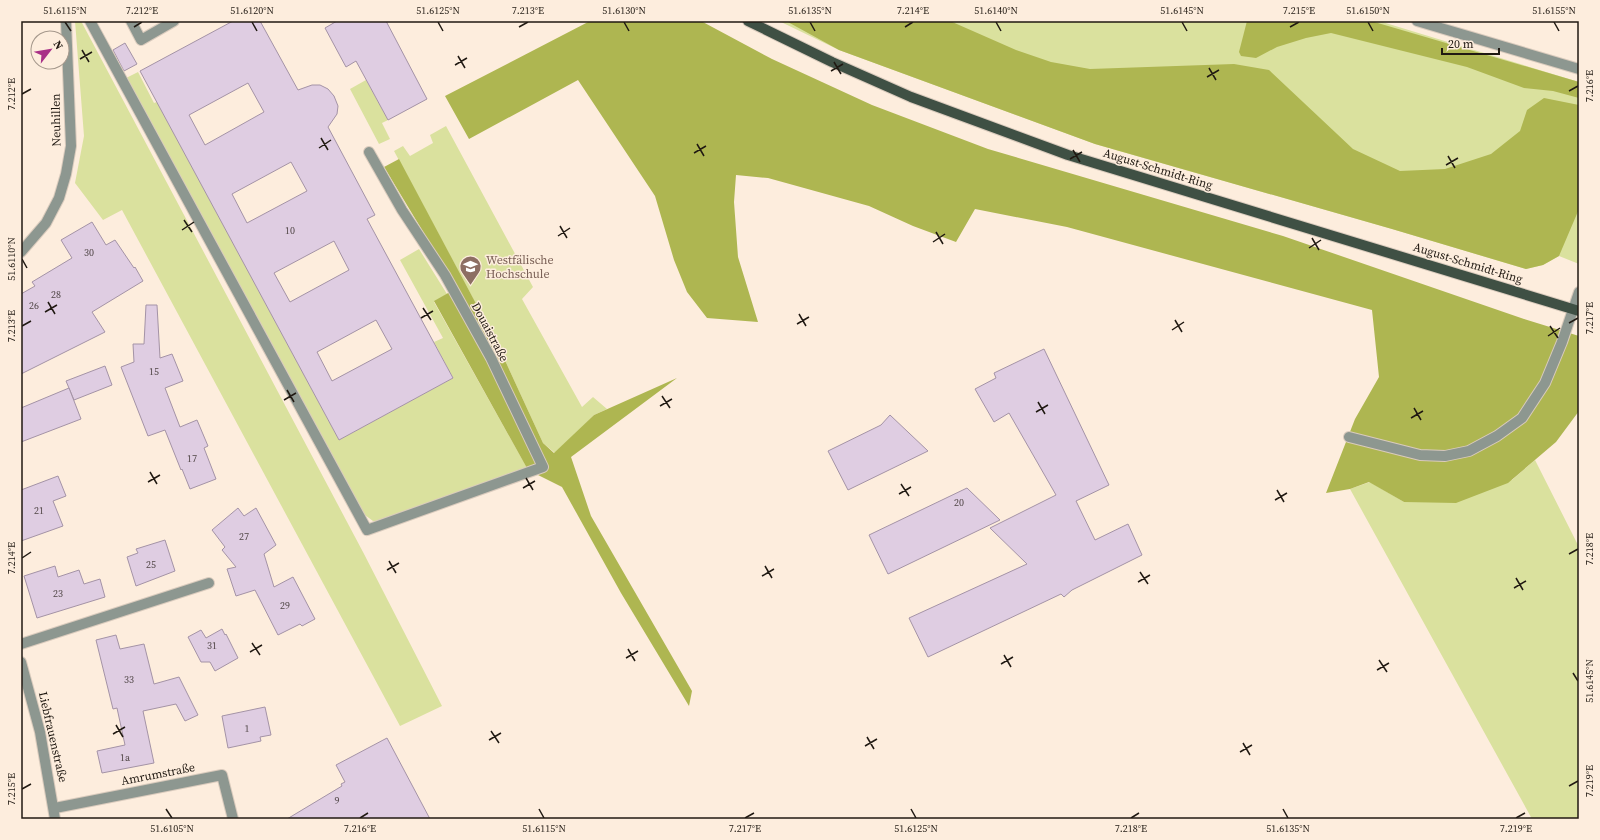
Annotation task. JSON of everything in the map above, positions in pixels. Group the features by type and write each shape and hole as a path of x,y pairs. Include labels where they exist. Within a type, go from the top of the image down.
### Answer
{"main road":[{"name":"August-Schmidt-Ring","path":"748,21 832,62 911,97 1068,155 1576,310"}],"street":[{"name":"Neuhillen","path":"21,252 46,223 59,198 66,174 71,146 66,21"},
{"name":"Douaistraße","path":"90,21 367,530 543,467 490,358 445,275 402,210 369,152"},
{"path":"131,21 141,40 174,21"},
{"path":"1417,21 1579,69"},
{"path":"1349,437 1420,456 1445,456 1469,451 1497,436 1522,418 1545,383 1576,310 1579,292"},
{"path":"21,644 209,583"},
{"name":"Liebfrauenstraße","path":"21,662 40,732 55,819"},
{"name":"Amrumstraße","path":"54,808 222,775 233,819"}],"green space":[{"path":"75,21 81,21 363,552 442,706 400,726 122,210 103,220 75,183 84,136"},
{"path":"590,21 701,21 772,59 872,105 988,149 1283,236 1524,319 1579,336 1579,411 1556,442 1508,483 1456,503 1404,502 1369,482 1350,489 1326,493 1355,419 1379,377 1372,310 1067,227 975,209 956,242 913,226 869,206 768,178 736,175 734,202 738,257 758,322 707,318 687,292 674,260 655,196 578,80 469,139 445,96"},
{"path":"779,21 1379,21 1579,82 1579,264 1559,256 1543,265 1526,269 1095,144 839,50"},
{"path":"786,21 950,21 1016,50 1051,62 1090,69 1234,64 1269,70 1353,149 1400,171 1445,169 1491,154 1520,131 1527,110 1544,98 1579,105 1579,209 1559,256 1543,265 1526,269 1095,144 839,50"},
{"path":"1247,21 1371,21 1579,82 1579,98 1553,91 1524,88 1467,67 1331,33 1306,38 1277,47 1256,58 1241,56 1239,52"},
{"path":"138,72 154,103 157,102 339,440 453,378 434,342 443,338 400,260 419,249 447,294 434,302 527,468 381,521 373,521 361,512 126,78"},
{"path":"366,80 388,120 382,123 390,139 379,144 350,89"},
{"path":"446,126 533,287 522,299 582,407 593,397 607,409 594,415 555,453 543,443 497,343 394,151 403,146 410,156 433,143 430,135"},
{"path":"399,159 497,343 543,443 554,453 594,415 677,378 571,457 591,516 692,691 689,706 621,593 562,487 528,470 434,301 457,288 384,167"},
{"path":"1535,460 1579,547 1579,819 1532,819 1350,489 1370,482 1404,502 1512,480"}],"building":[{"path":"233,21 260,21 298,90 312,85 320,85 328,89 334,96 338,106 337,114 328,127 375,215 367,219 453,378 339,440 140,71","holes":["248,83 264,112 205,145 189,115","291,162 307,191 247,223 232,194","334,241 349,270 290,302 274,273","376,320 392,349 332,381 317,352"]},
{"path":"337,21 386,21 427,99 388,120 356,61 346,67 325,28"},
{"path":"125,43 137,64 124,71 113,50"},
{"path":"92,222 106,245 115,240 134,268 135,267 143,281 92,312 105,332 21,374 21,294 35,286 32,282 72,258 61,240"},
{"path":"146,305 157,305 160,358 172,354 183,381 165,388 180,427 197,420 208,446 204,448 216,479 190,489 165,430 148,436 121,367 134,362 133,344 144,344"},
{"path":"1044,349 1109,485 1076,501 1095,540 1128,524 1142,555 1072,590 1064,597 1061,594 928,657 909,618 1027,564 990,528 1056,495 1009,413 994,422 975,389 996,378 994,373"},
{"path":"105,366 112,385 74,400 66,381"},
{"path":"69,388 81,419 21,442 21,408"},
{"path":"890,415 928,451 848,490 828,451 881,425"},
{"path":"58,476 66,496 53,501 63,526 21,541 21,490"},
{"path":"967,488 1000,520 888,574 869,535"},
{"path":"238,508 244,516 256,508 276,545 264,554 274,587 293,577 315,619 302,626 300,624 278,635 255,590 236,596 227,569 236,567 222,550 225,547 212,530"},
{"path":"165,540 175,571 136,586 127,557 138,553 136,549"},
{"path":"55,566 58,577 79,570 84,584 100,579 105,597 37,618 24,576"},
{"path":"222,629 238,658 215,671 210,662 201,662 188,637 201,630 206,638"},
{"path":"116,635 120,649 144,644 154,684 179,677 198,715 185,721 176,704 143,711 154,763 102,773 97,751 125,745 117,708 113,709 96,640"},
{"path":"265,707 271,735 260,737 261,741 228,748 222,716"},
{"path":"387,738 430,819 287,819 342,786 341,784 345,782 336,765"}],"place":[{"name":"Westfälische Hochschule","path":"470,286"}]}
